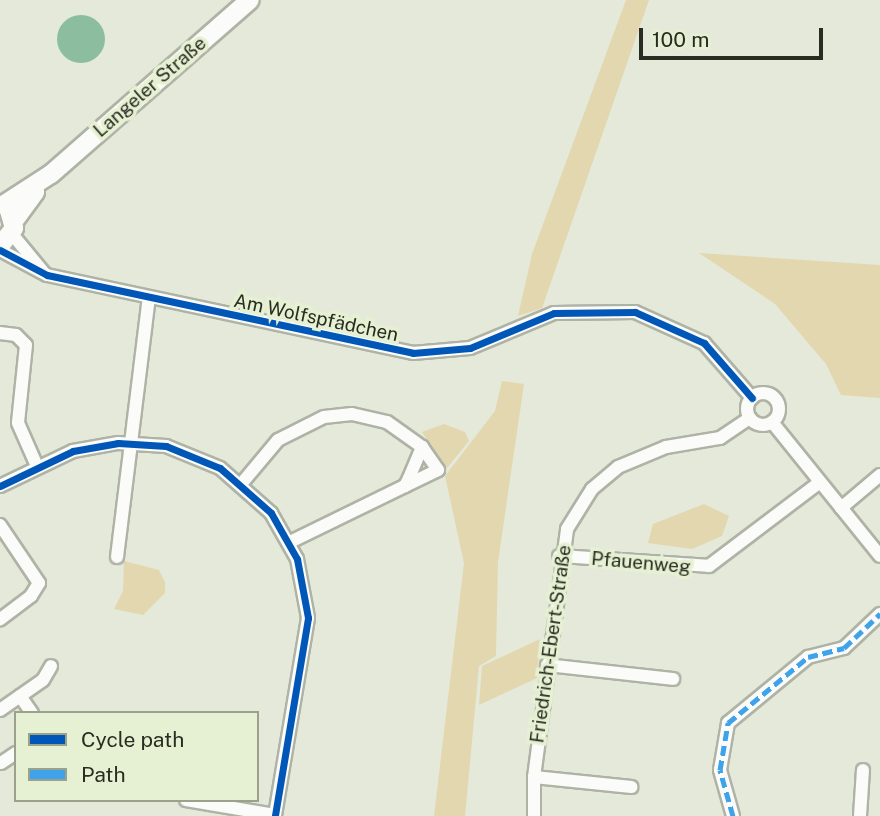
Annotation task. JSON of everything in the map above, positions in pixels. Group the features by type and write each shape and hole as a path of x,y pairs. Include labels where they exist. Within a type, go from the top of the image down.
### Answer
{"street":[{"name":"Langeler Straße","path":"2,205 51,174 250,0"},
{"name":"Langeler Straße","path":"7,238 51,174"},
{"path":"2,205 7,238 47,275"},
{"name":"Am Wolfspfädchen","path":"7,238 47,275 413,353 470,348 554,313 635,312 704,343 752,398"},
{"path":"117,557 149,298"},
{"path":"0,333 16,335 26,345 18,424 36,464"},
{"path":"772,422 779,412 775,399 764,394 752,398 750,418 772,422 880,556"},
{"path":"242,483 288,432 338,414 387,422 422,447 438,470 290,542"},
{"name":"Friedrich-Ebert-Straße","path":"534,816 534,777 559,556 581,503 618,467 658,449 720,438 750,418"},
{"path":"0,486 36,464 132,443 181,450 242,483 290,542 302,571 308,618 275,816 197,802"},
{"path":"405,486 422,447"},
{"path":"841,508 880,475"},
{"name":"Pfauenweg","path":"559,556 709,566 820,482"},
{"path":"0,525 39,583 0,619"},
{"path":"733,816 720,770 724,731 808,657 844,649 880,614"},
{"path":"547,665 673,680"},
{"path":"0,710 20,696 51,666"},
{"path":"20,696 31,711"},
{"path":"860,816 863,770"},
{"path":"534,777 631,787"}],"shaded area":[{"path":"626,0 649,0 542,308 518,316 532,254"},
{"path":"81,15 98,22 105,39 98,56 81,63 64,56 57,39 64,22"},
{"path":"699,253 880,265 880,398 841,395 826,364 775,304"},
{"path":"502,381 524,384 498,562 496,656 479,666 465,816 434,816 464,563 445,476 495,411"},
{"path":"444,424 465,432 469,441 447,468 422,432"},
{"path":"704,504 729,516 722,536 692,549 648,543 653,524"},
{"path":"124,561 159,570 165,582 165,593 143,615 114,609 123,591"},
{"path":"540,639 537,678 479,705 482,666"}],"marked path":[{"path":"733,816 720,770 728,723 808,657 844,648 880,614"}],"cycle path":[{"path":"0,250 47,275 413,353 470,348 554,313 635,312 704,343 752,398"},
{"path":"0,486 73,451 118,443 166,446 220,468 271,513 297,559 308,618 275,816"}]}
